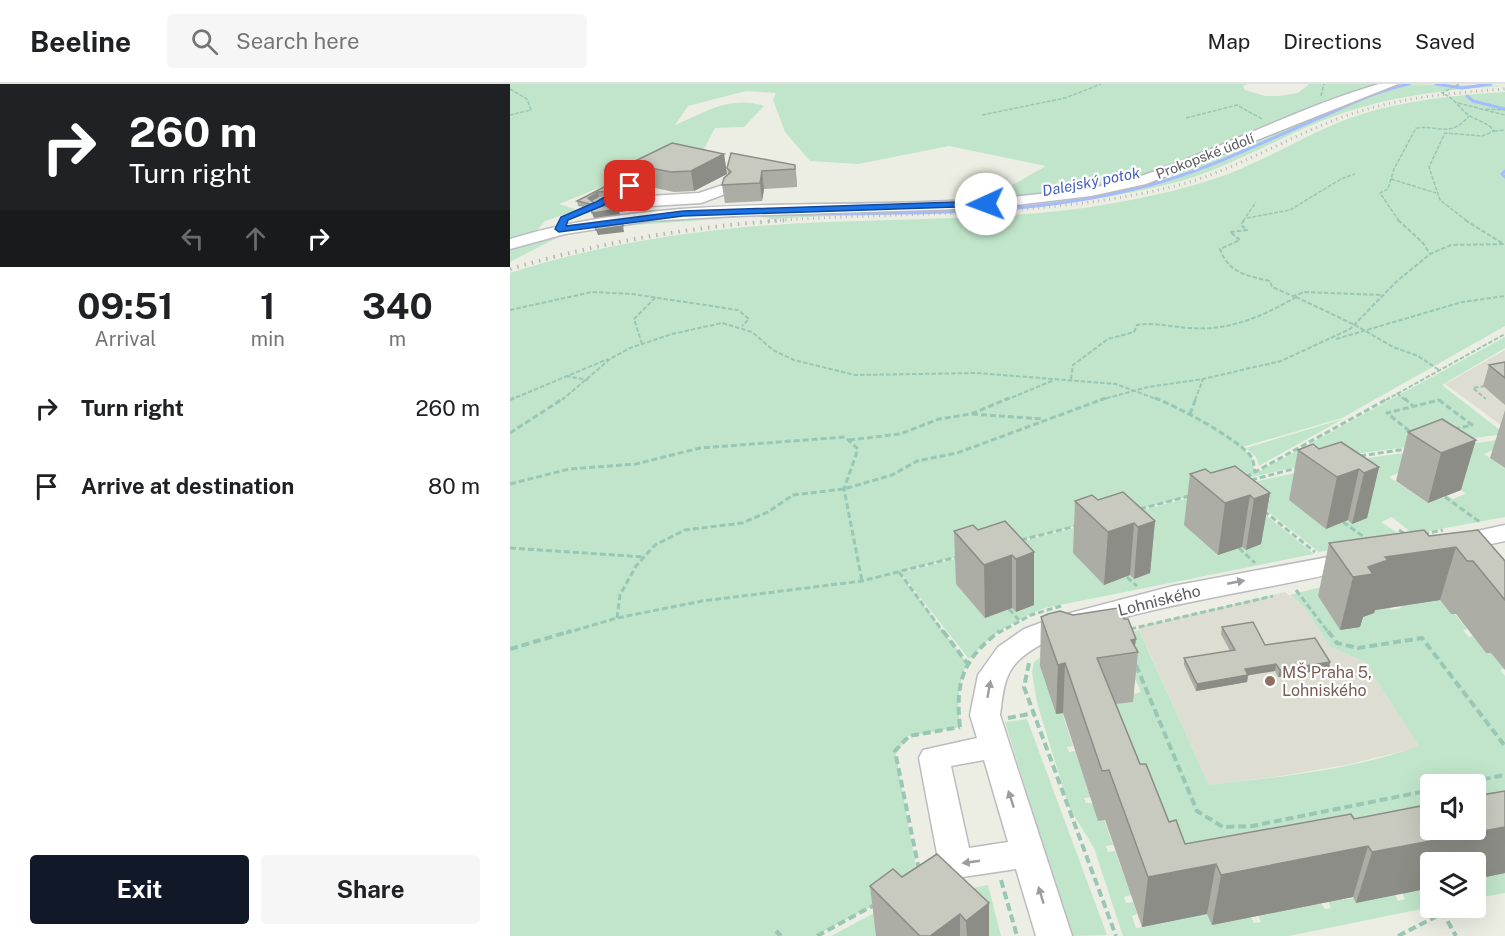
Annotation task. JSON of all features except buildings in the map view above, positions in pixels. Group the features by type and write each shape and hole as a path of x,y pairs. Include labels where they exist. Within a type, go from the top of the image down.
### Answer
{"street":[{"name":"Prokopské údolí","path":"510,244 559,229 683,213 986,204 1097,191 1141,181 1392,84"},
{"path":"559,229 565,219 599,204 630,186"},
{"path":"599,204 701,198 723,190"},
{"path":"1436,547 1489,532 1500,558"},
{"name":"Lohniského","path":"1054,936 985,715 992,675 1008,654 1034,636 1070,623 1173,595 1375,549"},
{"path":"994,746 934,758 956,864 1028,853"}],"path":[{"path":"982,115 1065,98 1101,84"},
{"path":"1459,84 1442,93 1458,103 1505,115"},
{"path":"510,88 527,99 531,110 510,115"},
{"path":"1458,103 1469,116 1488,123 1494,130"},
{"path":"1186,118 1237,105 1276,127"},
{"path":"1481,110 1505,110"},
{"path":"1469,116 1462,126 1448,132 1437,146 1429,167 1436,179 1436,193 1444,205 1504,244"},
{"path":"1430,254 1427,244 1408,231 1387,207 1380,193 1388,189 1416,128 1482,136 1494,130 1505,130"},
{"path":"1247,218 1290,210 1341,179 1356,174"},
{"path":"1391,179 1436,193"},
{"path":"1256,202 1241,225 1247,230 1230,232 1240,240 1220,249 1222,261 1235,273 1270,281 1272,287 1355,325 1393,347 1418,356 1439,370"},
{"path":"617,618 620,595 645,557 656,546 685,530 742,522 768,512 793,495 844,489 892,475 917,461 957,453 999,439 1088,403 1138,390 1203,379 1281,361 1332,339 1355,325 1384,294 1430,254 1451,245 1504,244"},
{"path":"1071,379 1074,365 1108,339 1134,332 1137,325 1151,322 1185,328 1228,329 1268,315 1295,297 1318,291 1371,296 1384,294"},
{"path":"510,310 592,292 656,297 738,310 749,319 742,327"},
{"path":"1332,339 1366,333 1425,312 1481,297 1505,296"},
{"path":"642,344 634,319 656,297"},
{"path":"510,400 642,344 701,326 722,323 742,327 752,332 773,350 784,355 821,368 855,375 977,373 1071,379 1116,384 1138,390 1190,414 1252,457 1255,473"},
{"path":"1299,468 1242,482 1505,334"},
{"path":"510,433 544,413 588,380 610,359"},
{"path":"566,376 588,380"},
{"path":"971,414 1056,379"},
{"path":"1190,414 1203,379"},
{"path":"1486,399 1473,388 1494,384"},
{"path":"1397,393 1414,407"},
{"path":"1439,400 1472,425 1418,438 1387,413 1414,407 1439,400"},
{"path":"849,441 900,434 939,419 971,414 1045,419"},
{"path":"1445,431 1451,437"},
{"path":"510,484 569,469 636,464 722,445 845,437 858,448 844,489 862,581"},
{"path":"1353,457 1410,449"},
{"path":"1139,509 1191,496"},
{"path":"1445,497 1489,532"},
{"path":"1258,506 1319,555"},
{"path":"1343,522 1375,549"},
{"path":"1015,541 1087,523"},
{"path":"1399,530 1409,537"},
{"path":"510,548 645,557"},
{"path":"1239,548 1259,567"},
{"path":"510,649 617,618 702,601 862,581 963,555"},
{"path":"899,572 968,663"},
{"path":"1127,577 1140,590"},
{"path":"1305,587 1296,590 1337,644 1358,648 1422,638 1505,746"},
{"path":"1121,631 1256,600"},
{"path":"1009,609 1019,620"},
{"path":"1030,657 1024,687 1116,936"},
{"path":"1135,663 1197,811 1222,827 1252,826 1420,792"},
{"path":"1486,779 1505,775"},
{"path":"989,880 1000,878 1017,936"},
{"path":"817,936 879,902"},
{"path":"1398,936 1443,914 1456,936"},
{"path":"776,931 781,936"}],"shaded area":[{"path":"1505,350 1505,428 1445,384"},
{"name":"MŠ Praha 5, Lohniského","path":"1285,592 1305,608 1330,647 1365,662 1420,747 1346,765 1209,785 1138,627"}],"green space":[{"path":"510,84 1248,84 1243,86 1245,90 1265,96 1279,96 1298,93 1309,84 1381,84 1134,180 1094,188 986,200 1046,166 949,146 858,164 810,161 785,132 773,100 776,93 746,91 688,106 675,125 728,104 751,103 764,106 744,127 715,128 703,151 643,162 604,186 559,204 577,210 545,221 533,235 510,242"},
{"path":"1400,84 1505,86 1434,92 1364,107 1319,122 1208,172 1120,195 972,211 772,219 758,216 609,227 562,235 510,262 510,246 550,234 630,220 768,212 981,206 1107,191"},
{"path":"1505,92 1505,326 1342,418 1242,447 1252,457 1255,473 1232,485 899,572 967,663 959,694 960,727 904,737 906,739 896,754 920,891 890,897 815,936 510,936 510,273 549,261 627,243 707,231 788,224 1004,216 1124,201 1184,188 1228,174 1325,128 1359,115 1431,99"},
{"path":"1505,337 1505,348 1442,385 1505,434 1354,454 1247,478"},
{"path":"1343,419 1259,466 1256,457 1246,448"},
{"path":"1505,439 1495,449 1484,454 1505,468 1505,517 1413,534 1392,517 1381,522 1402,536 1319,552 1236,486 1353,460","holes":["1429,469 1465,493 1453,499 1448,496 1428,503 1389,477 1402,471"]},
{"path":"1231,487 1314,554 1045,608 1004,629 986,642 969,659 901,573","holes":["1089,547 1150,573 1134,579 1130,575 1118,579","974,577 1033,605 1016,612 1012,608 985,618"]},
{"path":"1472,567 1505,606 1505,629 1502,626 1497,627 1474,599 1479,598 1477,594 1471,595 1464,581 1414,588 1409,582 1380,587 1377,583 1372,584 1374,588 1344,592 1336,589 1338,593 1318,596 1340,630 1359,627 1354,619 1373,613 1372,610 1389,607 1391,610 1401,608 1400,605 1439,599 1467,629 1463,630 1469,637 1473,636 1486,653 1491,652 1504,669 1500,670 1505,676 1505,832 1500,833 1503,837 1449,847 1447,844 1435,846 1437,850 1384,860 1381,856 1369,859 1371,863 1340,869 1336,864 1313,868 1310,864 1298,867 1299,871 1244,882 1242,877 1229,880 1231,884 1178,895 1169,871 1162,871 1153,848 1158,847 1154,836 1149,836 1141,814 1134,814 1127,795 1132,794 1128,784 1123,785 1108,744 1112,743 1109,734 1104,735 1097,714 1094,714 1103,706 1132,701 1130,695 1141,692 1121,647 1104,648 1091,639 1139,630 1209,785 1342,767 1419,746 1365,662 1330,647 1305,608 1290,595 1344,581"},
{"path":"1052,648 1064,719 1073,746 1067,747 1069,752 1075,751 1091,797 1084,798 1086,803 1093,803 1104,820 1113,845 1106,846 1108,852 1115,851 1131,895 1124,897 1126,903 1133,902 1137,914 1132,916 1136,928 1207,914 1251,917 1254,923 1261,922 1258,915 1321,903 1325,909 1331,908 1328,901 1395,894 1398,901 1405,899 1402,893 1420,889 1420,909 1289,936 1123,936 1094,848 1069,807 1037,703 1032,672 1034,662"},
{"path":"1027,719 1107,935 1071,936 1005,722"},
{"path":"1505,873 1505,893 1486,896 1486,876"},
{"path":"988,885 1001,936 831,936 891,904"}],"waterway":[{"name":"Dalejský potok","path":"793,214 980,211 1027,207 1119,193 1206,167 1368,97 1409,84"},
{"name":"Dalejský potok","path":"1436,84 1462,88 1491,84"},
{"path":"1467,96 1473,101 1505,109"},
{"path":"1505,171 1502,174 1505,177"}],"railway":[{"path":"769,221 1019,209 1118,198 1190,182 1233,166 1318,127 1360,111 1401,101 1463,92 1505,89"},
{"path":"510,269 579,251 648,237 718,226 789,220"}],"place":[{"name":"MŠ Praha 5, Lohniského","path":"1270,681"}],"route":[{"path":"630,186 599,204 565,219 559,229 683,213 986,204"}]}
